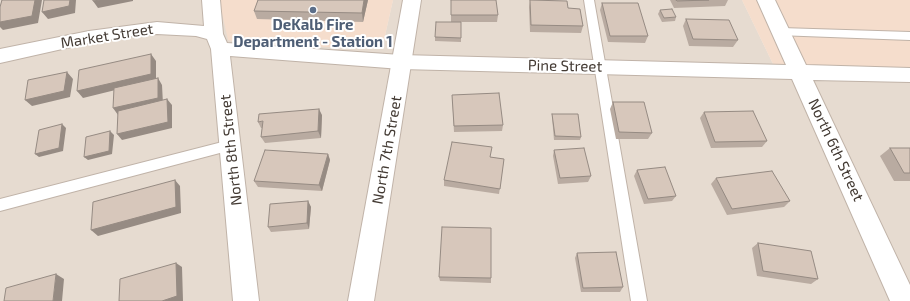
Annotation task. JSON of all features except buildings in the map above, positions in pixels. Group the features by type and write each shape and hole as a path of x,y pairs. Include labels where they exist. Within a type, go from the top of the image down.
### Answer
{"street":[{"name":"North 8th Street","path":"211,0 230,145 246,301"},
{"name":"North 7th Street","path":"361,301 412,0"},
{"name":"North 6th Street","path":"766,0 904,301"},
{"name":"Market Street","path":"0,56 88,37 157,28 196,30 217,42"},
{"name":"Pine Street","path":"217,42 401,62 910,74"}],"lane":[{"path":"589,0 639,301"},
{"path":"781,32 910,36"},
{"path":"0,205 230,145"}],"shaded area":[{"path":"0,0 219,0 382,49 393,0 742,0 773,64 910,68 910,301 0,301"},
{"path":"219,0 393,0 382,49 243,44 228,40"},
{"path":"742,0 910,0 910,69 773,64"}],"place":[{"name":"DeKalb Fire Department - Station 1","path":"313,10"}]}
